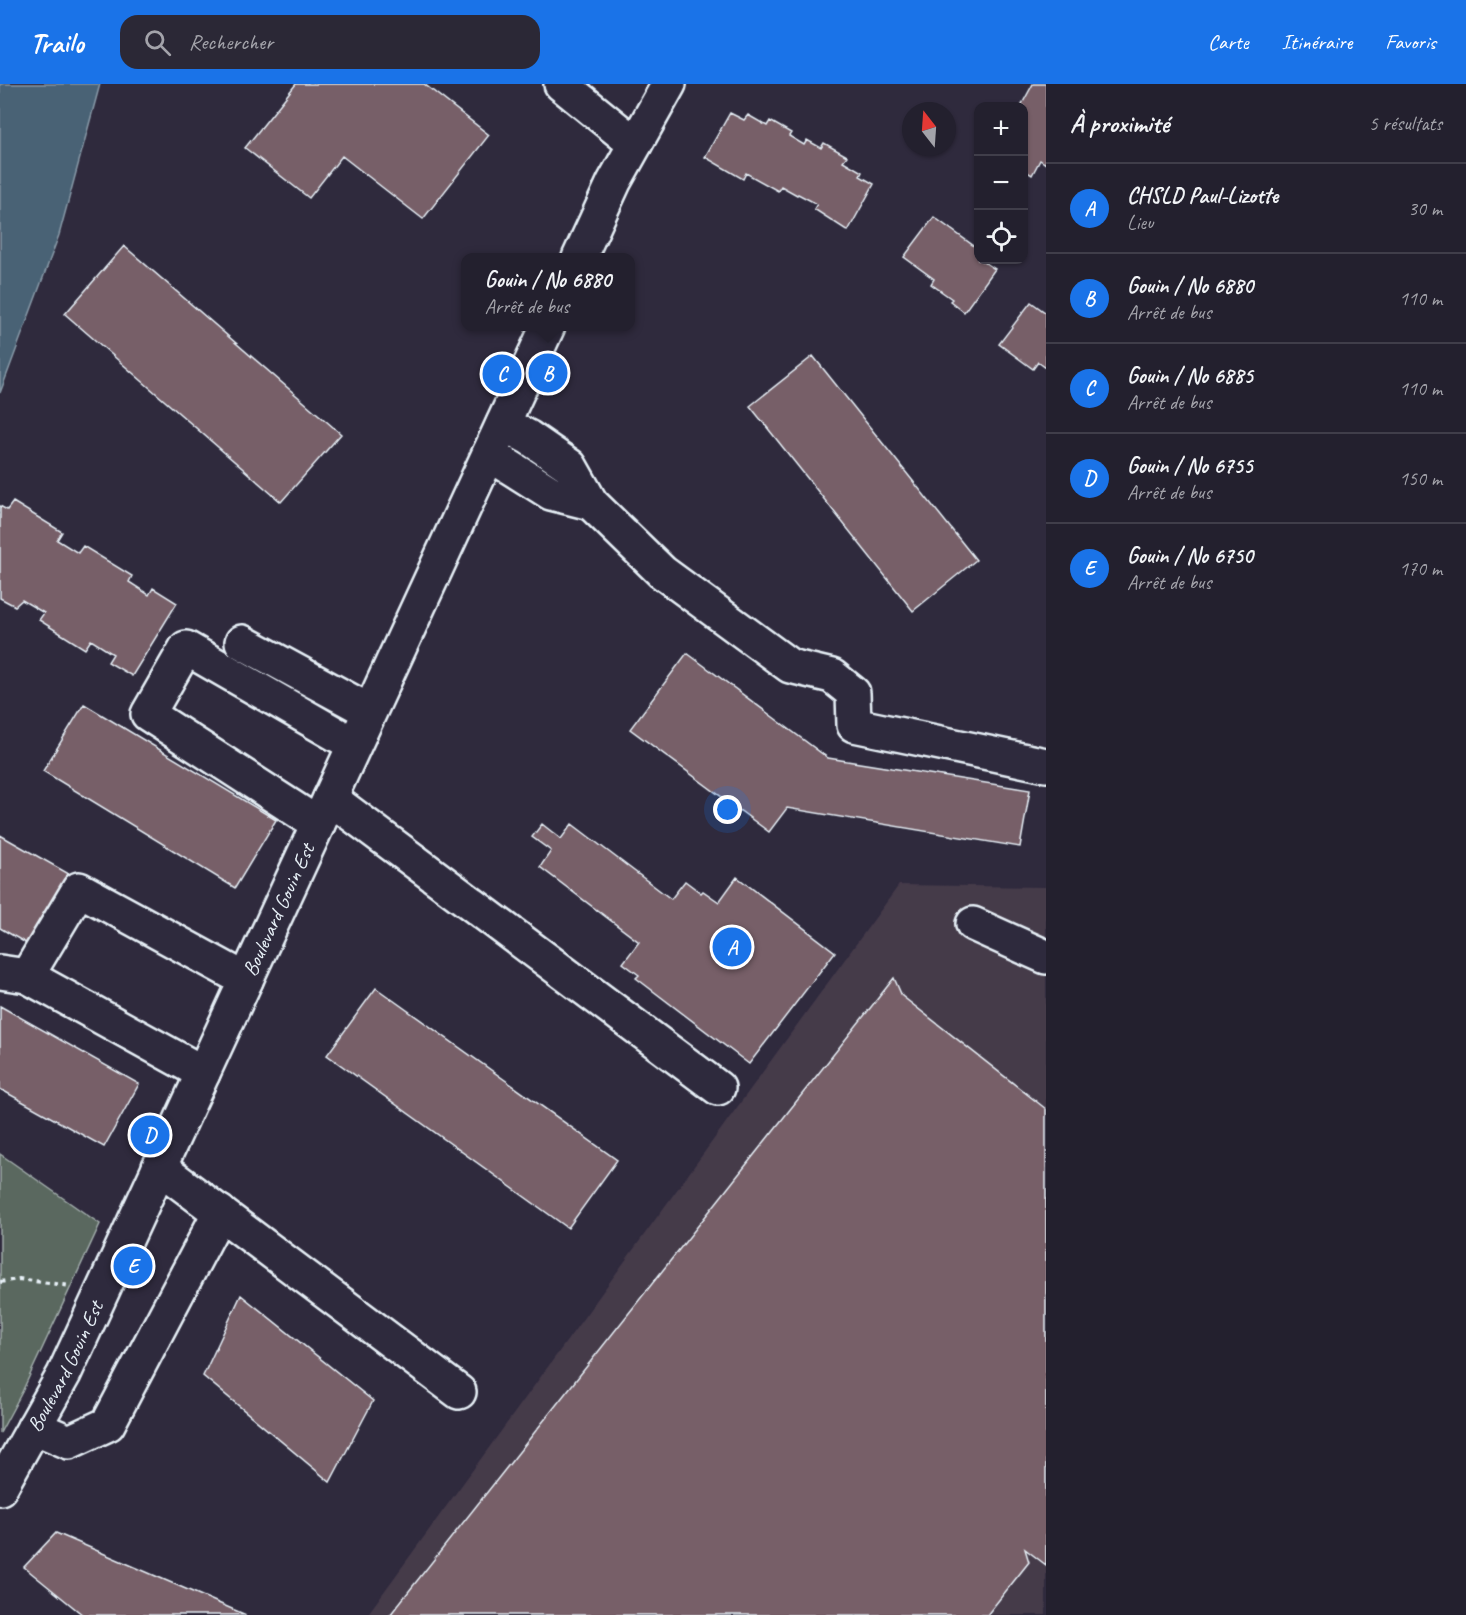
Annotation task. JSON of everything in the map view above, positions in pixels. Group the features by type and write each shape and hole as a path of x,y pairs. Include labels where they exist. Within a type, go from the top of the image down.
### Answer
{"street":[{"path":"561,84 635,144"},
{"path":"581,253 614,182 669,84"},
{"name":"Boulevard Gouin Est","path":"0,1488 64,1374 546,331"},
{"path":"503,424 528,437 570,466 591,503 662,572 790,666 832,676 853,693 854,725 1046,765"},
{"path":"489,454 551,494 591,503"},
{"path":"242,642 369,711"},
{"path":"354,744 186,648 148,714 324,811 718,1088"},
{"path":"203,1073 14,974 79,890 246,980"},
{"path":"973,924 1046,957"},
{"path":"159,1167 459,1392"},
{"path":"34,1427 69,1442 108,1424 220,1212"}],"path":[{"path":"0,1282 19,1279 102,1290"}],"shaded area":[{"path":"899,885 1046,887 1046,1615 367,1615"}],"green space":[{"path":"0,1154 100,1224 22,1392 0,1433"}],"water":[{"path":"0,84 100,84 59,235 0,393"}],"building":[{"path":"296,84 424,84 489,135 423,219 342,156 309,198 245,148"},
{"path":"1033,84 1046,84 1046,164 1040,160 1032,175 1028,172 1028,102 1023,102"},
{"path":"730,113 744,120 748,115 767,126 770,121 791,133 789,136 804,145 807,140 821,148 824,143 847,156 843,161 862,172 860,176 874,184 848,231 814,209 817,204 798,194 781,186 778,191 746,173 743,179 705,157"},
{"path":"934,217 974,246 974,264 987,264 995,269 964,312 950,301 952,299 931,284 934,279 904,257"},
{"path":"124,246 341,434 281,502 65,314"},
{"path":"1031,302 1046,313 1046,368 1038,362 1033,369 999,344"},
{"path":"813,356 976,560 913,611 750,406"},
{"path":"13,502 62,532 57,540 78,553 83,546 132,576 129,582 149,595 153,588 177,603 132,676 108,662 113,654 91,640 85,649 39,620 44,613 22,600 15,606 0,598 0,506 7,510"},
{"path":"687,653 828,758 1030,790 1020,847 787,808 769,832 630,729"},
{"path":"84,704 276,820 235,888 43,771"},
{"path":"542,824 561,839 572,824 671,899 685,881 701,893 703,891 719,902 737,877 835,952 749,1064 636,978 639,975 623,963 639,942 540,867 551,851 532,837"},
{"path":"0,835 76,878 36,949 0,928"},
{"path":"894,978 902,996 1046,1109 1046,1565 1025,1549 1029,1562 987,1615 390,1615"},
{"path":"376,988 617,1160 568,1228 327,1055"},
{"path":"0,1006 139,1084 104,1147 0,1089"},
{"path":"241,1295 373,1401 330,1482 203,1376"},
{"path":"56,1533 246,1615 83,1615 24,1567"}],"place":[{"name":"Gouin / No 6880","path":"548,373"},
{"name":"Gouin / No 6885","path":"502,374"},
{"name":"CHSLD Paul-Lizotte","path":"732,947"},
{"name":"Gouin / No 6755","path":"150,1135"},
{"name":"Gouin / No 6750","path":"133,1266"}]}
